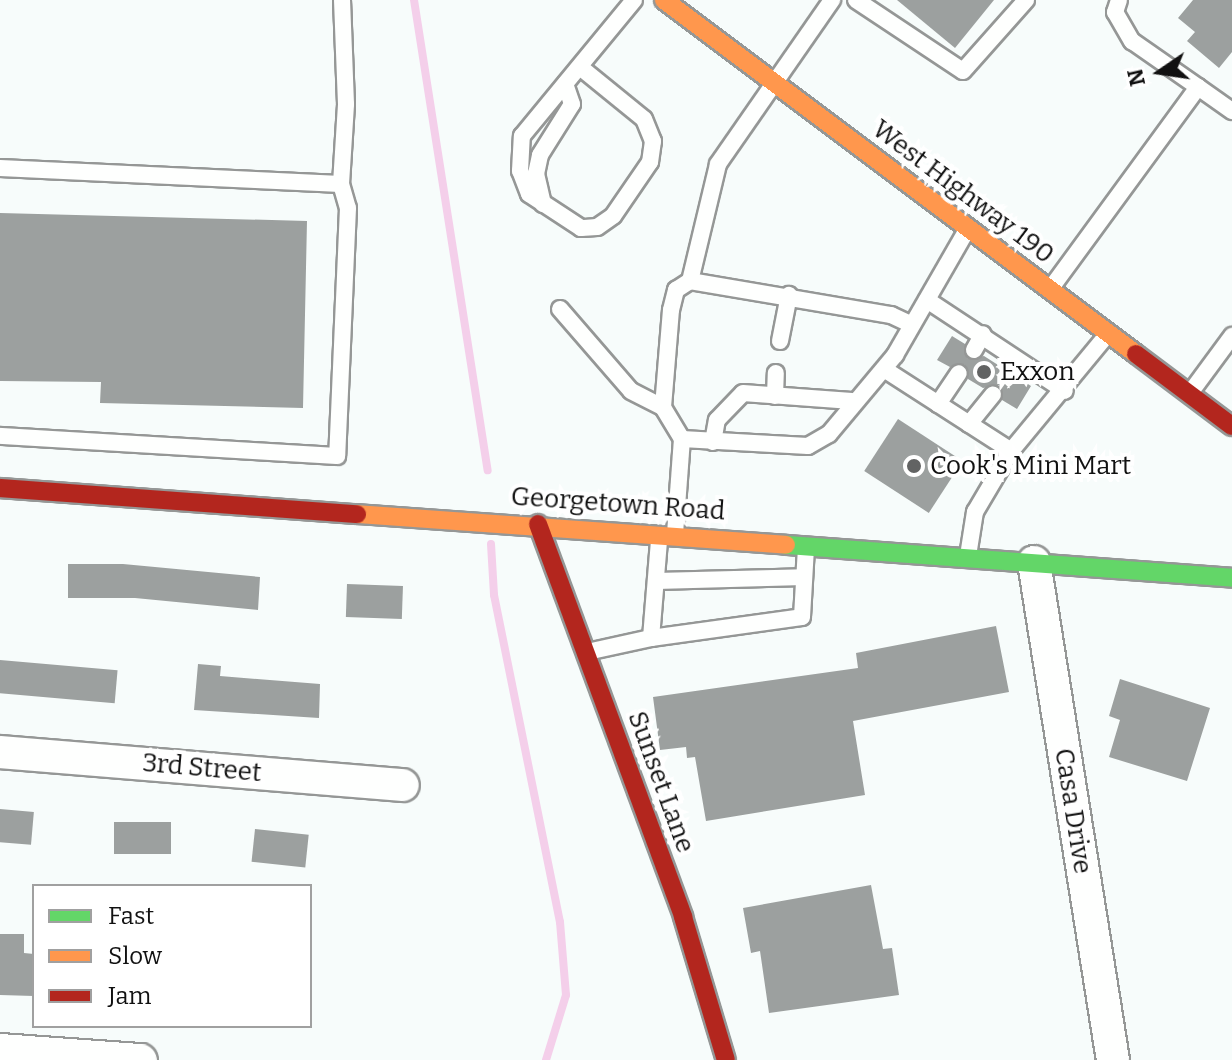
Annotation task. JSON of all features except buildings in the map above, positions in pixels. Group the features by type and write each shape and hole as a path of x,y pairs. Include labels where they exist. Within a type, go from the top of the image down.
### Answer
{"street":[{"name":"West Highway 190","path":"664,0 1232,426"},
{"name":"Georgetown Road","path":"0,488 1230,574"},
{"name":"Sunset Lane","path":"538,524 683,917 726,1060"},
{"name":"Casa Drive","path":"1034,562 1113,1060"},
{"name":"3rd Street","path":"0,752 403,785"},
{"path":"0,1050 141,1060"}],"lane":[{"path":"0,436 337,456 348,208 341,184 346,104 342,0"},
{"path":"580,67 644,119 653,141 650,162 613,216 597,227 581,228 529,194 520,171 522,136 634,0"},
{"path":"690,281 718,164 771,81 832,0"},
{"path":"856,0 963,71 1026,0"},
{"path":"1117,6 1132,41 1232,111"},
{"path":"543,204 536,174 540,155 572,104 565,84"},
{"path":"1049,289 1198,87"},
{"path":"0,168 341,184"},
{"path":"682,439 808,446 829,434 852,401 884,369 968,228"},
{"path":"663,407 671,310 676,290 690,281 789,295 891,315 912,325"},
{"path":"780,341 789,295"},
{"path":"927,300 983,334 1065,391"},
{"path":"560,309 631,391 663,407 682,439 656,581 651,638"},
{"path":"974,350 983,334"},
{"path":"968,557 975,512 1011,451 1065,391 1107,335"},
{"path":"1189,394 1232,336"},
{"path":"1009,372 1016,356"},
{"path":"884,369 1011,451"},
{"path":"775,396 776,373"},
{"path":"938,404 959,373"},
{"path":"713,442 717,420 743,393 852,401"},
{"path":"969,424 993,394"},
{"path":"585,652 651,638 802,617 807,545"},
{"path":"656,581 804,577"}],"waterway":[{"path":"414,0 488,470"},
{"path":"491,544 494,595 560,922 566,995 546,1060"}],"traffic: fast":[{"path":"786,545 1232,578"}],"traffic: slow":[{"path":"664,0 1136,354"},
{"path":"357,514 786,545"}],"traffic: jam":[{"path":"1136,354 1232,426"},
{"path":"0,488 357,514"},
{"path":"538,524 683,917 726,1060"}],"place":[{"name":"Exxon","path":"984,372"},
{"name":"Cook's Mini Mart","path":"914,466"}]}
